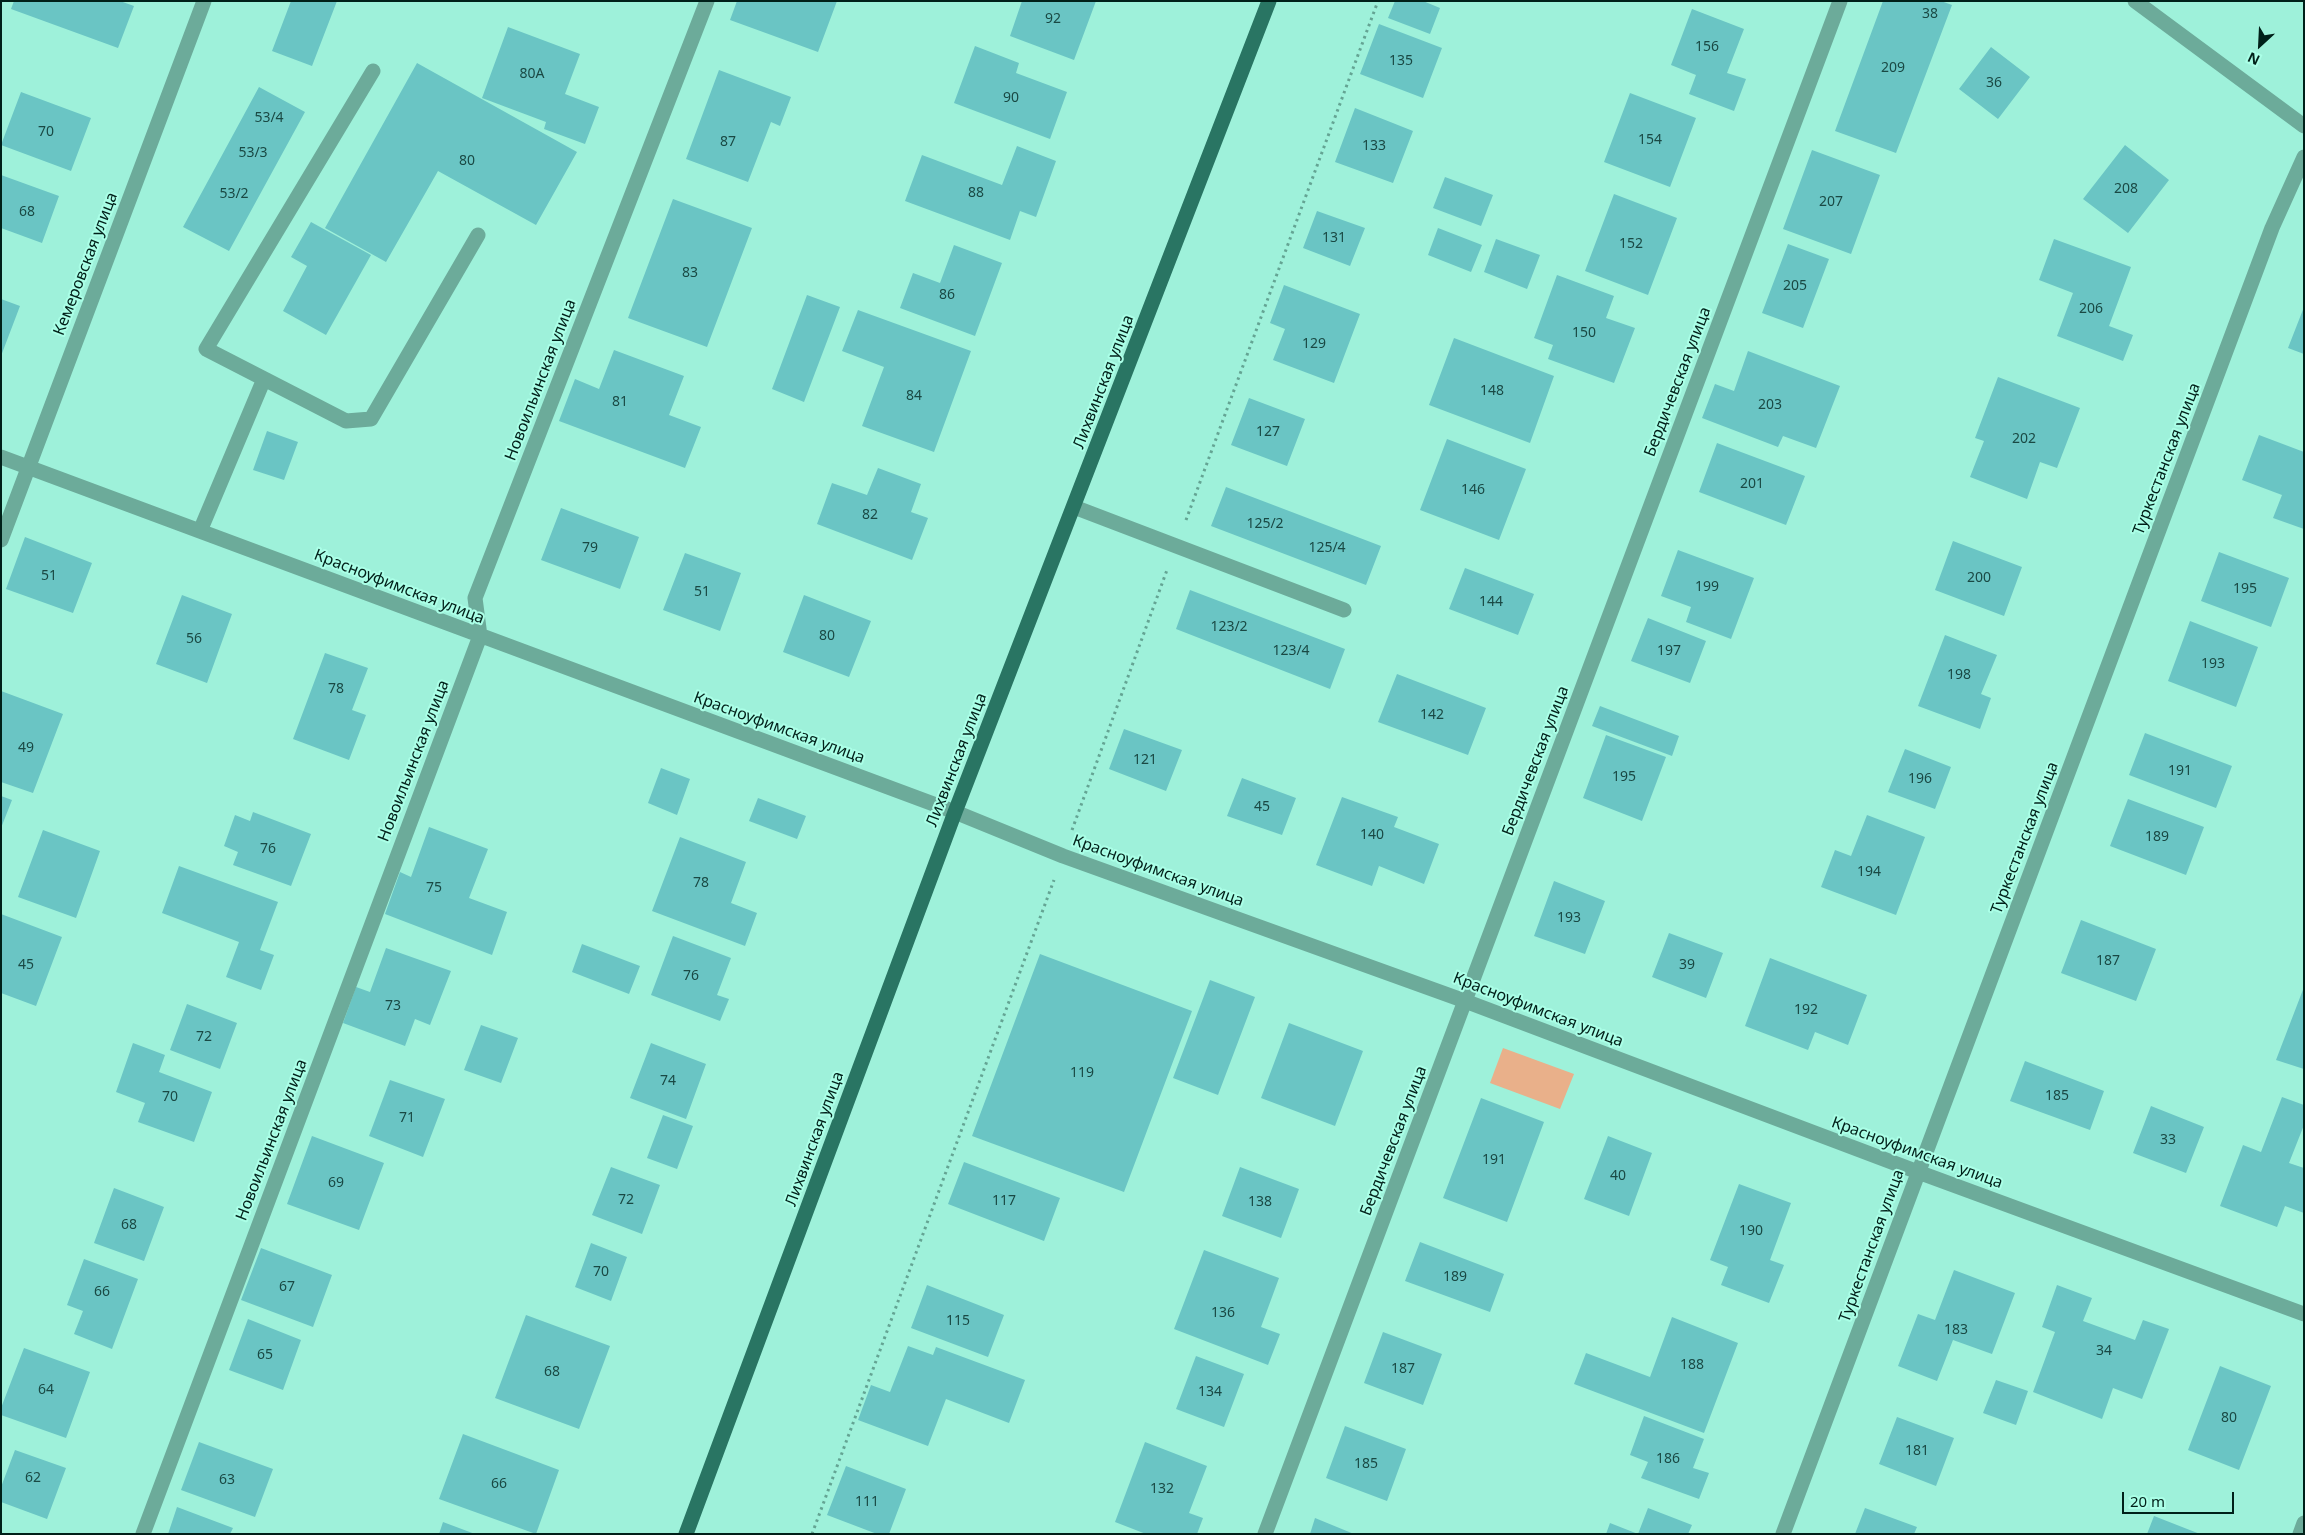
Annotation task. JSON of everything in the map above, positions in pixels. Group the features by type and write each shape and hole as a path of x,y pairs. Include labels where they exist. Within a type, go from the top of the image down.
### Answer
{"main road":[{"name":"Лихвинская улица","path":"686,1534 955,812 1269,1"}],"street":[{"name":"Кемеровская улица","path":"1,540 204,1"},
{"name":"Новоильинская улица","path":"143,1534 480,636 476,598 708,1"},
{"name":"Бердичевская улица","path":"1265,1534 1840,1"},
{"path":"2135,1 2304,126"},
{"path":"373,71 206,349 346,421 371,419 478,235"},
{"name":"Туркестанская улица","path":"1783,1534 2272,228 2304,157"},
{"path":"200,531 264,379"},
{"name":"Красноуфимская улица","path":"1,457 955,812 1063,856 1465,1001 1918,1172 2304,1314"},
{"path":"1074,507 1344,610"},
{"path":"2300,1534 2304,1522"}],"path":[{"path":"812,1534 1378,1"}],"shaded area":[{"path":"1503,1048 1574,1074 1560,1109 1490,1083"}],"building":[{"path":"14,1 120,1 134,6 118,48 11,9"},
{"path":"291,1 337,1 312,66 272,51"},
{"path":"737,1 837,1 818,52 730,20"},
{"path":"1022,1 1096,1 1074,60 1010,36"},
{"path":"1395,1 1423,1 1440,8 1430,34 1388,18"},
{"path":"1883,1 1941,1 1952,5 1896,153 1835,131"},
{"path":"1692,9 1744,29 1727,73 1746,79 1734,111 1689,94 1696,75 1671,65"},
{"path":"1379,24 1442,48 1423,98 1360,74"},
{"path":"508,27 580,54 565,94 599,107 585,144 544,129 546,122 482,98"},
{"path":"975,46 1019,63 1016,73 1067,92 1050,139 954,103"},
{"path":"1991,47 2030,77 1998,119 1959,89"},
{"path":"417,63 577,152 536,225 438,171 386,262 325,228"},
{"path":"719,70 791,97 780,126 771,122 748,182 686,159"},
{"path":"259,87 305,112 229,251 183,227"},
{"path":"21,92 91,118 71,171 1,145"},
{"path":"1630,93 1696,118 1670,187 1604,162"},
{"path":"1355,108 1413,131 1393,183 1335,162"},
{"path":"2125,145 2169,180 2128,233 2083,199"},
{"path":"1017,146 1056,161 1036,217 1020,211 1010,240 905,201 922,155 1002,185"},
{"path":"1812,150 1880,175 1851,254 1783,229"},
{"path":"1,175 59,196 42,243 1,228"},
{"path":"1445,177 1493,195 1481,226 1433,208"},
{"path":"1614,194 1677,218 1648,295 1585,271"},
{"path":"673,199 752,228 707,347 628,318"},
{"path":"1317,211 1365,228 1350,266 1303,248"},
{"path":"311,222 371,255 326,335 283,311 307,266 291,257"},
{"path":"1438,228 1482,245 1471,272 1428,255"},
{"path":"1496,239 1540,255 1527,289 1484,272"},
{"path":"2054,239 2131,267 2109,326 2133,335 2123,361 2057,336 2073,293 2039,280"},
{"path":"1788,244 1829,259 1803,328 1762,313"},
{"path":"954,245 1002,263 975,336 900,308 913,273 940,283"},
{"path":"1557,275 1614,296 1606,318 1635,328 1614,383 1548,359 1553,345 1534,338"},
{"path":"1284,285 1360,314 1334,383 1273,360 1285,329 1270,323"},
{"path":"807,295 840,307 804,402 772,389"},
{"path":"1,299 20,306 1,356"},
{"path":"2304,307 2304,354 2288,348"},
{"path":"858,310 971,351 934,452 862,426 884,367 842,351"},
{"path":"1454,338 1554,376 1530,443 1429,405"},
{"path":"614,350 684,376 669,415 701,427 685,468 559,421 575,379 599,389"},
{"path":"1748,351 1840,386 1816,448 1783,436 1778,447 1702,418 1715,384 1734,391"},
{"path":"1998,377 2080,408 2057,468 2040,462 2027,499 1970,477 1984,441 1975,438"},
{"path":"1249,398 1305,419 1287,466 1231,445"},
{"path":"267,431 298,442 284,480 253,470"},
{"path":"2259,435 2304,452 2304,529 2273,518 2282,495 2242,480"},
{"path":"1447,439 1526,469 1499,540 1420,510"},
{"path":"1717,443 1805,476 1786,525 1699,492"},
{"path":"878,468 921,484 911,512 928,518 912,560 817,524 832,483 867,495"},
{"path":"1226,487 1381,546 1366,585 1211,526"},
{"path":"561,508 639,537 620,589 541,560"},
{"path":"25,537 92,563 73,613 6,589"},
{"path":"1953,541 2022,567 2004,616 1935,590"},
{"path":"1678,550 1754,578 1731,639 1686,622 1691,607 1661,596"},
{"path":"2219,552 2289,578 2271,627 2201,601"},
{"path":"685,553 741,573 720,631 663,610"},
{"path":"1465,568 1534,594 1518,635 1449,609"},
{"path":"1190,590 1345,649 1330,689 1176,629"},
{"path":"182,595 232,614 207,683 156,664"},
{"path":"804,595 871,621 849,677 783,652"},
{"path":"1648,618 1706,641 1690,683 1631,661"},
{"path":"2190,621 2258,647 2236,707 2168,681"},
{"path":"1945,635 1997,655 1981,694 1991,698 1980,729 1918,706"},
{"path":"325,653 368,668 352,710 366,715 349,760 293,739"},
{"path":"1397,674 1486,708 1468,755 1378,722"},
{"path":"1,691 63,714 33,793 1,782"},
{"path":"1600,706 1679,736 1672,756 1592,726"},
{"path":"1124,729 1182,750 1166,791 1109,769"},
{"path":"2145,733 2232,766 2216,808 2129,775"},
{"path":"1606,735 1666,757 1642,821 1583,798"},
{"path":"1905,749 1951,767 1935,809 1888,792"},
{"path":"661,768 690,779 677,815 648,803"},
{"path":"1242,778 1296,798 1282,835 1227,816"},
{"path":"1,796 12,800 1,828"},
{"path":"1342,797 1398,817 1394,827 1439,844 1424,884 1379,866 1372,886 1316,865"},
{"path":"758,798 806,816 797,839 749,821"},
{"path":"2128,799 2204,827 2186,875 2110,846"},
{"path":"253,812 311,834 291,886 233,865 238,852 224,846 235,815 250,821"},
{"path":"1867,815 1925,837 1896,915 1821,887 1835,850 1851,856"},
{"path":"429,827 488,849 469,898 507,912 492,955 385,914 400,872 411,877"},
{"path":"43,830 100,851 76,918 18,897"},
{"path":"680,837 746,862 731,903 757,913 745,946 652,911"},
{"path":"179,866 278,902 260,950 274,955 261,990 226,977 239,942 162,913"},
{"path":"1554,881 1605,901 1585,954 1534,936"},
{"path":"1,914 62,937 36,1006 1,993"},
{"path":"2081,920 2156,949 2136,1001 2061,973"},
{"path":"1669,933 1723,953 1706,998 1652,977"},
{"path":"673,936 731,958 717,995 729,999 720,1021 651,995"},
{"path":"582,944 640,966 629,994 572,972"},
{"path":"386,948 451,971 430,1025 415,1019 405,1046 343,1023 356,987 370,992"},
{"path":"1040,954 1192,1011 1124,1192 972,1136"},
{"path":"1770,958 1867,995 1848,1045 1815,1032 1808,1050 1745,1026"},
{"path":"1210,980 1255,997 1218,1095 1173,1078"},
{"path":"2304,987 2304,1069 2276,1060"},
{"path":"187,1004 237,1023 220,1069 170,1050"},
{"path":"1289,1023 1363,1051 1335,1126 1261,1098"},
{"path":"481,1025 518,1038 501,1083 464,1070"},
{"path":"133,1043 165,1055 159,1072 212,1092 194,1142 138,1122 145,1103 116,1092"},
{"path":"651,1043 706,1064 686,1119 630,1098"},
{"path":"2025,1061 2104,1091 2090,1130 2010,1101"},
{"path":"390,1080 445,1099 423,1157 369,1136"},
{"path":"2282,1097 2304,1105 2304,1125 2289,1163 2304,1168 2304,1213 2285,1206 2277,1227 2220,1206 2243,1145 2261,1152"},
{"path":"1481,1098 1544,1122 1507,1222 1443,1198"},
{"path":"2151,1106 2204,1127 2186,1173 2133,1153"},
{"path":"663,1115 693,1126 677,1169 647,1158"},
{"path":"312,1136 384,1163 359,1230 287,1204"},
{"path":"1608,1136 1652,1153 1629,1216 1584,1199"},
{"path":"964,1162 1060,1198 1044,1241 948,1204"},
{"path":"611,1167 660,1185 642,1234 592,1215"},
{"path":"1240,1167 1299,1189 1281,1238 1222,1216"},
{"path":"1739,1184 1791,1203 1770,1260 1784,1265 1769,1303 1721,1285 1728,1267 1710,1260"},
{"path":"114,1188 164,1207 144,1261 94,1243"},
{"path":"1420,1242 1504,1274 1490,1312 1405,1281"},
{"path":"591,1243 627,1257 611,1301 575,1287"},
{"path":"261,1248 332,1275 313,1327 241,1300"},
{"path":"1204,1250 1279,1278 1261,1327 1280,1334 1268,1365 1174,1329"},
{"path":"84,1259 138,1279 112,1349 74,1334 83,1311 67,1305"},
{"path":"1954,1270 2015,1293 1992,1354 1953,1340 1937,1381 1898,1366 1918,1314 1935,1320"},
{"path":"927,1285 1004,1315 988,1357 911,1328"},
{"path":"2057,1285 2092,1298 2083,1321 2135,1340 2143,1320 2169,1329 2142,1399 2113,1388 2102,1419 2033,1392 2055,1332 2042,1327"},
{"path":"526,1315 610,1346 579,1429 495,1398"},
{"path":"1672,1317 1738,1343 1704,1433 1574,1384 1586,1353 1650,1377"},
{"path":"248,1319 301,1340 283,1390 229,1370"},
{"path":"1383,1332 1442,1354 1423,1405 1364,1383"},
{"path":"908,1346 933,1355 936,1347 1025,1380 1009,1423 946,1399 928,1446 858,1420 871,1385 890,1392"},
{"path":"24,1348 90,1372 66,1438 1,1415 1,1408"},
{"path":"1196,1356 1244,1374 1224,1427 1176,1409"},
{"path":"2220,1366 2271,1386 2239,1470 2188,1450"},
{"path":"1996,1380 2028,1391 2016,1425 1983,1413"},
{"path":"1644,1416 1704,1439 1693,1468 1709,1473 1699,1499 1641,1478 1648,1462 1630,1455"},
{"path":"1897,1417 1954,1438 1936,1486 1879,1464"},
{"path":"1345,1426 1406,1449 1387,1501 1326,1478"},
{"path":"463,1434 559,1470 536,1534 439,1499"},
{"path":"199,1442 273,1469 255,1517 181,1490"},
{"path":"1145,1442 1207,1466 1189,1513 1203,1518 1197,1534 1146,1534 1115,1522"},
{"path":"15,1450 66,1468 47,1519 1,1502 1,1487"},
{"path":"846,1466 906,1489 889,1534 877,1534 827,1515"},
{"path":"177,1507 233,1528 230,1534 168,1534"},
{"path":"1648,1508 1692,1525 1688,1534 1638,1534"},
{"path":"1865,1508 1917,1527 1914,1534 1855,1534"},
{"path":"2154,1516 2200,1534 2147,1534"},
{"path":"1315,1518 1354,1534 1310,1534"},
{"path":"443,1522 475,1534 439,1534"},
{"path":"1610,1523 1638,1534 1606,1534"}]}
